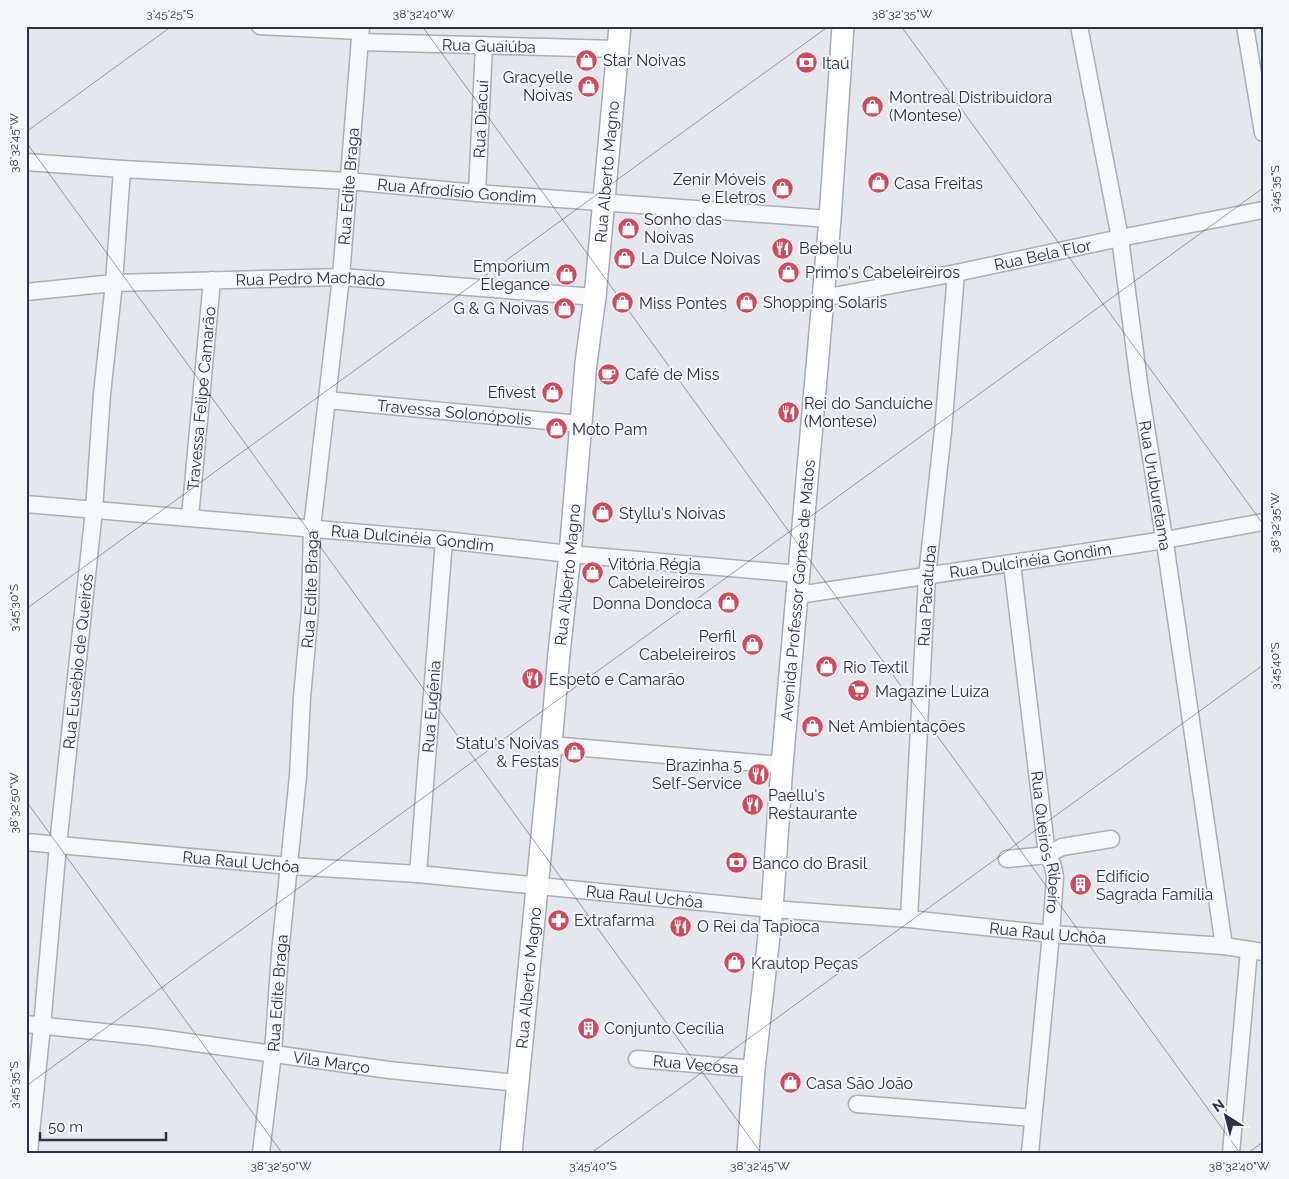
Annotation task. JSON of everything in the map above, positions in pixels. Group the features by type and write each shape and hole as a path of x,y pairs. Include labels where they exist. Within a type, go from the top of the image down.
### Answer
{"main road":[{"name":"Rua Alberto Magno","path":"511,1153 552,745 558,653 570,554 580,424 595,297 620,26"},
{"name":"Avenida Professor Gomes de Matos","path":"748,1153 754,1069 772,909 782,765 830,219 843,26"}],"street":[{"name":"Rua Guaiúba","path":"260,26 484,45 617,49"},
{"name":"Rua Uruburetama","path":"1079,26 1120,238 1140,390 1165,540 1224,946"},
{"path":"1245,26 1263,133"},
{"name":"Rua Edite Braga","path":"261,1153 273,1053 280,953 298,776 302,697 310,610 312,528 341,276 360,33"},
{"name":"Rua Diacuí","path":"477,193 484,45"},
{"name":"Rua Afrodísio Gondim","path":"26,162 348,181 603,203 830,219"},
{"name":"Rua Eusébio de Queirós","path":"29,1153 34,1025 58,845 94,510 102,394 114,283 122,169"},
{"name":"Rua Bela Flor","path":"823,298 956,273 1263,210"},
{"name":"Rua Pacatuba","path":"909,919 928,576 943,431 956,273"},
{"name":"Rua Pedro Machado","path":"26,292 114,283 341,276 595,297"},
{"name":"Travessa Felipe Camarão","path":"190,517 212,280"},
{"name":"Travessa Solonópolis","path":"327,400 580,424"},
{"name":"Rua Dulcinéia Gondim","path":"26,504 312,528 570,554 799,574"},
{"name":"Rua Dulcinéia Gondim","path":"798,595 1165,540 1263,522"},
{"name":"Rua Eugênia","path":"418,874 444,540"},
{"name":"Rua Queirós Ribeiro","path":"1012,564 1047,855 1053,866 1055,877 1030,1153"},
{"path":"552,745 782,765"},
{"path":"1007,859 1047,855 1062,848 1111,839"},
{"name":"Rua Raul Uchôa","path":"26,842 290,866 418,874 772,909 909,919 1051,934 1224,946 1256,951"},
{"path":"1231,1153 1256,951"},
{"name":"Vila Março","path":"34,1025 152,1037 389,1070 518,1083"},
{"name":"Rua Vecosa","path":"637,1059 754,1069"},
{"path":"857,1104 1032,1118"}],"place":[{"name":"Star Noivas","path":"587,60"},
{"name":"Itaú","path":"806,63"},
{"name":"Gracyelle Noivas","path":"589,86"},
{"name":"Montreal Distribuidora (Montese)","path":"873,106"},
{"name":"Casa Freitas","path":"878,183"},
{"name":"Zenir Móveis e Eletros","path":"782,188"},
{"name":"Sonho das Noivas","path":"628,228"},
{"name":"Bebelu","path":"783,248"},
{"name":"La Dulce Noivas","path":"625,258"},
{"name":"Primo's Cabeleireiros","path":"789,272"},
{"name":"Emporium Elegance","path":"566,275"},
{"name":"Shopping Solaris","path":"747,302"},
{"name":"Miss Pontes","path":"623,303"},
{"name":"G & G Noivas","path":"565,308"},
{"name":"Café de Miss","path":"609,374"},
{"name":"Efivest","path":"552,392"},
{"name":"Rei do Sanduíche (Montese)","path":"788,412"},
{"name":"Moto Pam","path":"556,429"},
{"name":"Styllu's Noivas","path":"603,513"},
{"name":"Vitória Régia Cabeleireiros","path":"592,573"},
{"name":"Donna Dondoca","path":"728,603"},
{"name":"Perfil Cabeleireiros","path":"752,645"},
{"name":"Rio Textil","path":"827,667"},
{"name":"Espeto e Camarão","path":"533,679"},
{"name":"Magazine Luiza","path":"859,691"},
{"name":"Net Ambientações","path":"812,726"},
{"name":"Statu's Noivas & Festas","path":"575,752"},
{"name":"Brazinha 5 Self-Service","path":"758,774"},
{"name":"Paellu's Restaurante","path":"752,804"},
{"name":"Banco do Brasil","path":"736,863"},
{"name":"Edifício Sagrada Família","path":"1080,885"},
{"name":"Extrafarma","path":"558,920"},
{"name":"O Rei da Tapioca","path":"681,926"},
{"name":"Krautop Peças","path":"735,963"},
{"name":"Conjunto Cecília","path":"588,1028"},
{"name":"Casa São João","path":"790,1083"}]}
